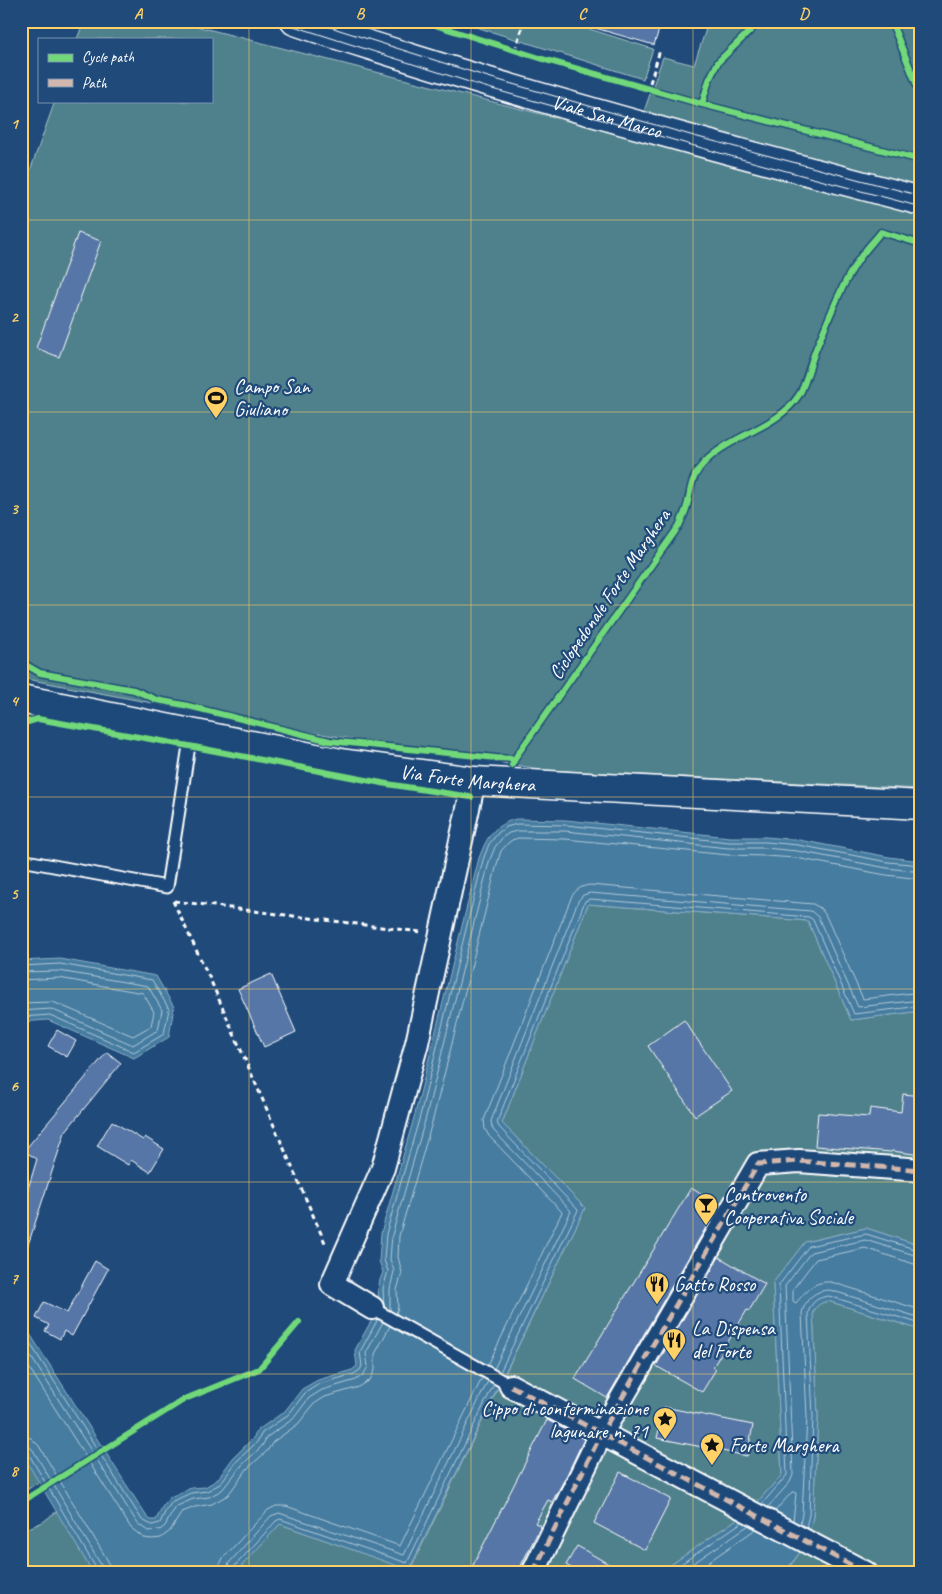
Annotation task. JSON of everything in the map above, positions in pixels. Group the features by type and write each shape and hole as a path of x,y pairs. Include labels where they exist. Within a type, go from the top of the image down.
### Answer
{"street":[{"name":"Viale San Marco","path":"295,21 486,82 569,106 921,201"},
{"name":"Via Forte Marghera","path":"21,699 341,763 474,781 921,805"},
{"path":"372,1308 332,1284 383,1168 417,1043 474,781"},
{"path":"533,1573 601,1434 758,1164 799,1161 921,1170"},
{"path":"511,1386 866,1573"}],"lane":[{"path":"21,860 167,887 191,733"},
{"path":"372,1308 511,1386"}],"path":[{"path":"515,50 524,21"},
{"path":"506,47 523,52"},
{"path":"657,91 649,86 660,50"},
{"path":"167,887 210,979 338,1272"},
{"path":"173,901 441,934"}],"green space":[{"path":"84,21 176,21 921,211 921,789 546,770 278,727 21,678 21,196 55,102 212,102 212,38 77,38"},
{"path":"457,21 564,21 653,49 643,79"},
{"path":"728,21 921,21 921,191 643,114 663,57 694,65 706,29"},
{"name":"Forte Marghera","path":"588,904 808,921 851,1020 921,1011 921,1246 866,1228 805,1242 773,1283 782,1475 749,1511 659,1573 235,1573 280,1524 410,1570 585,1208 502,1123"},
{"name":"Forte Marghera","path":"828,1301 921,1330 921,1573 784,1573 803,1547 813,1516 818,1417 813,1313 818,1304"},
{"path":"21,1452 40,1481 21,1494"},
{"path":"57,1511 93,1573 21,1573 21,1531 43,1522"}],"water":[{"path":"516,819 566,820 730,837 766,837 799,840 921,861 921,1011 851,1020 808,921 588,904 502,1123 585,1208 409,1570 280,1524 235,1573 93,1573 21,1452 21,1320 147,1517 151,1520 156,1520 162,1507 170,1497 191,1488 205,1487 217,1480 233,1458 253,1438 258,1430 285,1411 302,1389 318,1380 352,1370 357,1366 355,1350 379,1307 378,1289 383,1272 379,1261 381,1233 415,1114 479,858 488,838 496,828"},
{"path":"60,959 156,976 174,1007 169,1037 134,1058 48,1020 21,1022 21,961"},
{"path":"866,1228 921,1246 921,1330 828,1301 819,1305 813,1312 818,1417 813,1516 806,1540 799,1553 783,1573 659,1573 749,1511 782,1475 773,1283 805,1242"}],"building":[{"path":"588,21 662,21 654,45 588,26"},
{"path":"78,233 101,241 59,357 36,348"},
{"path":"271,974 296,1032 264,1047 238,989"},
{"path":"684,1020 732,1091 695,1116 648,1046"},
{"path":"57,1030 76,1041 67,1057 48,1046"},
{"path":"107,1052 121,1063 65,1132 24,1257 21,1256 21,1212 37,1159 24,1151"},
{"path":"903,1094 921,1096 921,1155 892,1151 815,1146 818,1113 869,1117 870,1108 901,1112"},
{"path":"112,1121 143,1140 145,1137 164,1149 150,1172 131,1160 128,1165 97,1146"},
{"path":"691,1188 719,1205 607,1398 575,1379"},
{"path":"719,1257 765,1284 713,1367 716,1369 702,1392 656,1366"},
{"path":"95,1261 108,1269 72,1336 64,1331 60,1339 45,1331 49,1325 36,1318 44,1302 67,1313"},
{"path":"664,1407 753,1425 747,1456 657,1438"},
{"path":"547,1420 584,1439 552,1502 548,1500 535,1523 541,1526 517,1573 469,1573"},
{"path":"620,1472 671,1499 645,1550 594,1523"},
{"path":"577,1546 624,1573 580,1573 566,1565"}],"tram line":[{"path":"278,21 485,87 921,207"},
{"path":"311,21 488,77 694,136 921,196"}],"marked path":[{"path":"533,1573 601,1434 758,1164 799,1161 921,1170"},
{"path":"511,1386 866,1573"}],"cycle path":[{"path":"422,21 546,60 702,104 921,160"},
{"path":"702,104 709,80 718,62 760,21"},
{"path":"891,21 921,95"},
{"name":"Ciclopedonale Forte Marghera","path":"512,765 517,755 679,526 686,509 693,479 699,469 722,448 777,417 799,395 836,302 851,271 863,254 881,232 921,244"},
{"path":"21,662 40,673 134,690 157,700 330,741 515,759"},
{"path":"21,724 38,719 387,784 471,797"},
{"path":"21,1503 185,1399 259,1369 299,1322"}],"place":[{"name":"Campo San Giuliano","path":"216,419"},
{"name":"Controvento Cooperativa Sociale","path":"706,1226"},
{"name":"Gatto Rosso","path":"657,1305"},
{"name":"La Dispensa del Forte","path":"674,1361"},
{"name":"Cippo di conterminazione lagunare n. 71","path":"665,1440"},
{"name":"Forte Marghera","path":"712,1466"}]}
